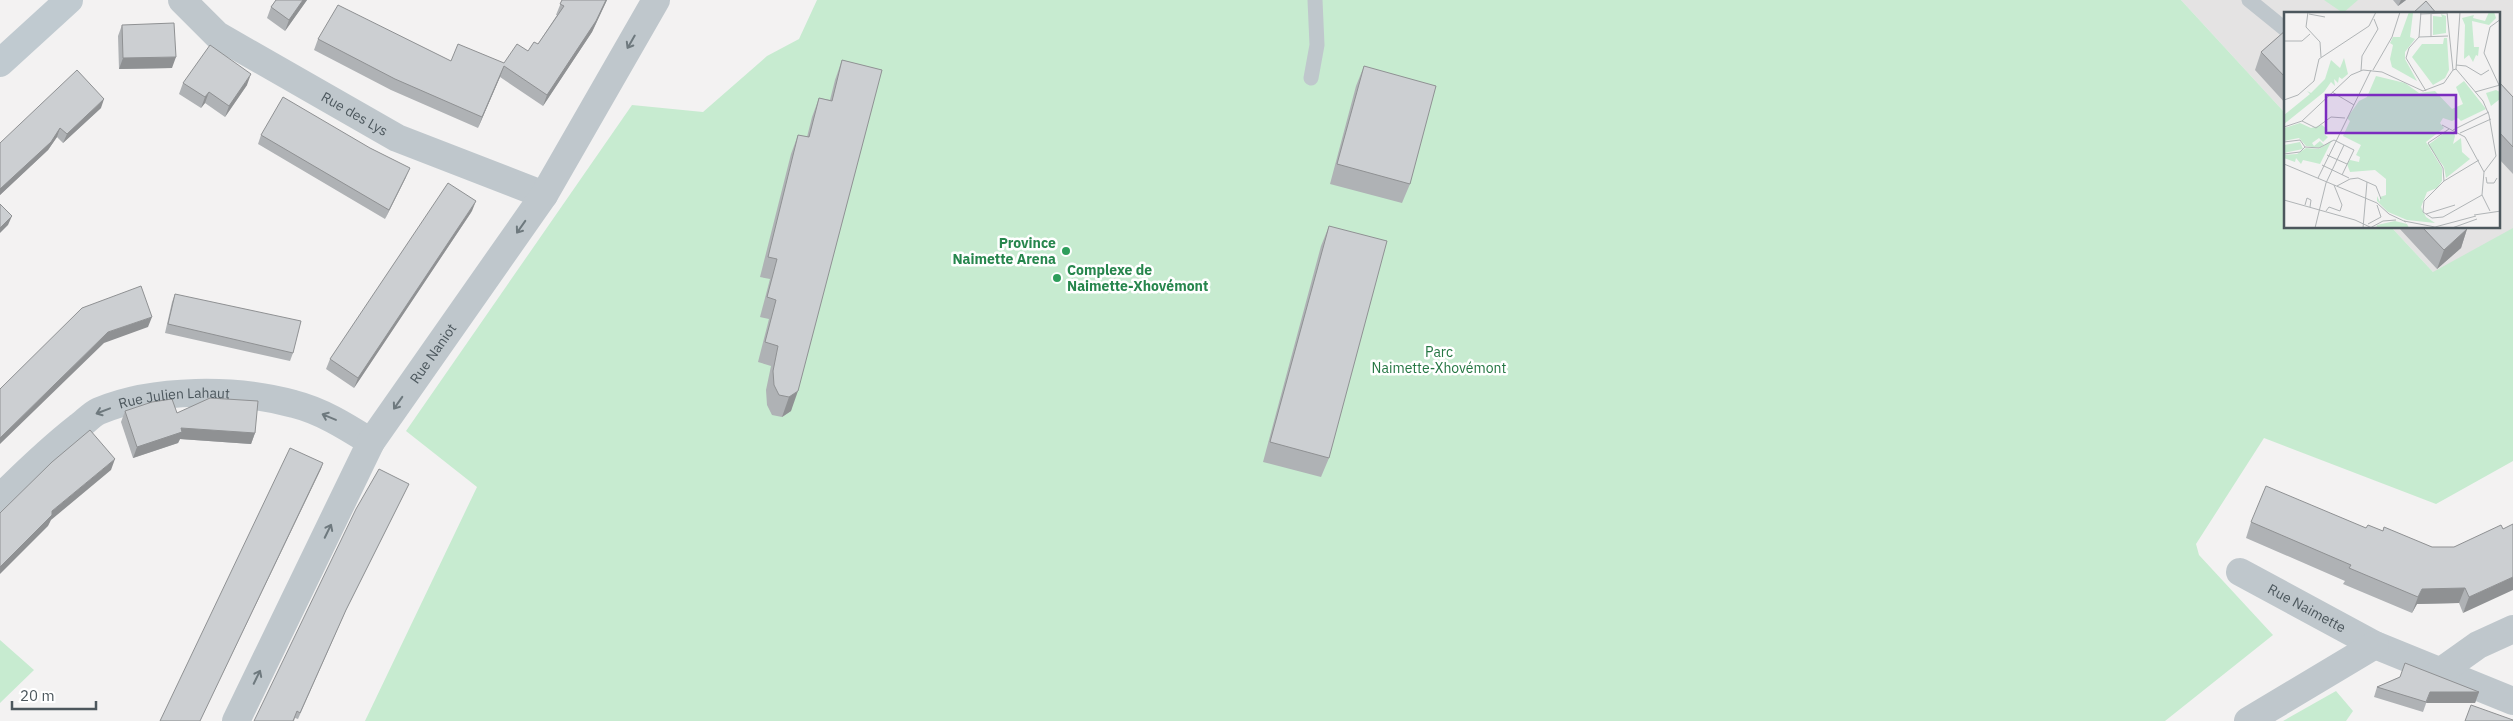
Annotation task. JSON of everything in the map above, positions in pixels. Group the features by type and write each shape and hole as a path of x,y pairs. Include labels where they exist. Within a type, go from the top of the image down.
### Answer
{"street":[{"path":"0,64 69,0"},
{"name":"Rue des Lys","path":"182,0 217,35 397,138 544,194"},
{"name":"Rue Naniot","path":"236,721 371,442 544,194 656,0"},
{"name":"Rue Julien Lahaut","path":"0,498 46,452 98,412 140,399 196,393 249,396 294,404 335,419 371,442"},
{"name":"Rue Naimette","path":"2240,572 2375,645 2513,701"},
{"path":"2440,672 2478,645 2513,629"},
{"path":"2248,721 2375,645"}],"lane":[{"path":"1311,78 1317,45 1316,0"},
{"path":"2250,0 2284,28"}],"shaded area":[{"path":"2181,0 2513,0 2513,274 2447,287 2393,229 2500,229 2500,12 2284,12 2284,112"}],"green space":[{"name":"Parc Naimette-Xhovémont","path":"817,0 2181,0 2284,112 2284,229 2393,229 2433,272 2513,228 2513,461 2436,504 2264,438 2196,544 2199,555 2273,635 2165,721 365,721 477,487 406,431 632,105 703,112 767,56 799,39"},
{"path":"2324,0 2358,0 2344,12"},
{"path":"0,640 34,670 0,703"},
{"path":"2336,691 2353,711 2346,721 2283,721"}],"building":[{"path":"276,0 303,0 289,20 271,7"},
{"path":"562,0 606,0 596,21 547,95 504,66 482,117 395,79 318,39 338,5 451,61 458,44 504,63 517,44 528,51 534,42 538,44 564,6 560,4"},
{"path":"2426,1 2435,12 2414,12"},
{"path":"174,23 176,57 123,58 122,25"},
{"path":"2284,32 2284,76 2261,52"},
{"path":"210,45 251,74 229,106 209,92 205,97 183,83"},
{"path":"842,60 882,70 798,391 789,397 779,395 774,385 773,371 778,346 765,342 776,300 767,297 777,259 768,257 798,135 809,137 819,98 832,101"},
{"path":"1364,66 1436,86 1410,184 1337,164"},
{"path":"77,70 104,99 67,134 60,128 51,142 0,189 0,143"},
{"path":"2500,83 2513,97 2513,147 2500,133"},
{"path":"283,97 370,148 410,168 389,210 261,135"},
{"path":"448,183 476,201 358,378 330,359"},
{"path":"0,204 12,216 0,228"},
{"path":"1329,226 1387,241 1329,458 1270,442"},
{"path":"2424,229 2467,229 2444,250"},
{"path":"141,286 152,317 108,332 0,438 0,389 82,308"},
{"path":"175,294 301,321 293,353 168,324"},
{"path":"210,398 258,401 255,433 181,428 182,432 137,447 125,411 152,402 172,399 177,413"},
{"path":"90,430 115,459 52,511 52,515 0,567 0,513 52,462"},
{"path":"290,448 323,463 200,721 160,721"},
{"path":"379,469 409,484 346,610 300,713 297,711 293,721 254,721 356,509"},
{"path":"2266,486 2366,528 2368,525 2383,531 2384,527 2432,547 2454,547 2501,525 2503,529 2513,524 2513,577 2469,597 2465,588 2422,589 2418,597 2349,568 2351,565 2251,522"},
{"path":"2405,663 2479,692 2430,692 2426,702 2377,687 2400,677"},
{"path":"2471,705 2513,720 2513,721 2465,721"}],"place":[{"name":"Province Naimette Arena","path":"1066,251"},
{"name":"Complexe de Naimette-Xhovémont","path":"1057,278"}]}
